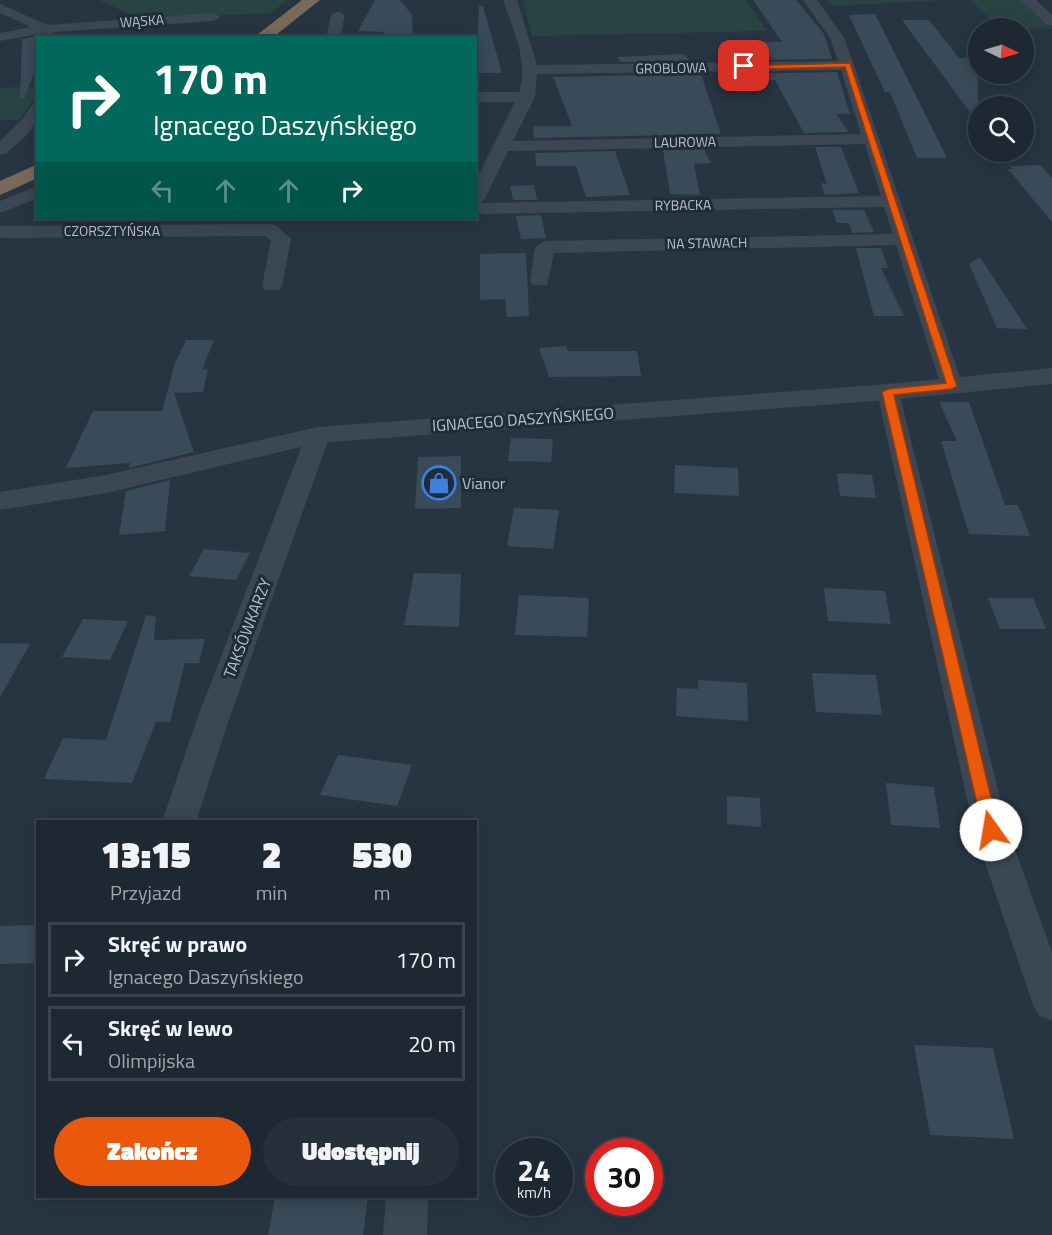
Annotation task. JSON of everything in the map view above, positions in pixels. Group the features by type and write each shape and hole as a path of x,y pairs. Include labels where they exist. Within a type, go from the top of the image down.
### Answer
{"highway":[{"path":"264,36 312,0"},
{"path":"320,15 338,8"},
{"path":"0,170 36,153"},
{"path":"0,189 36,171"}],"street":[{"path":"477,190 527,97 530,70 510,0"},
{"path":"810,0 837,38 848,65 952,386"},
{"path":"1028,0 1052,22"},
{"path":"0,8 58,36"},
{"path":"333,36 338,8"},
{"name":"WĄSKA","path":"0,37 46,29 213,17"},
{"name":"GROBLOWA","path":"530,70 848,65"},
{"path":"477,97 527,97"},
{"path":"0,150 36,111"},
{"path":"0,124 27,123"},
{"name":"LAUROWA","path":"500,146 871,139"},
{"path":"0,208 36,192"},
{"name":"RYBACKA","path":"477,209 891,201"},
{"name":"CZORSZTYŃSKA","path":"0,232 270,230 281,239 272,286"},
{"name":"NA STAWACH","path":"540,281 545,247 904,239"},
{"name":"IGNACEGO DASZYŃSKIEGO","path":"0,501 97,486 318,435 888,392 1052,376"},
{"path":"888,392 991,830 1052,1005"},
{"name":"TAKSÓWKARZY","path":"179,820 212,722 318,435"},
{"path":"405,1235 407,1198"}],"green space":[{"path":"99,0 288,0 270,13 156,18 128,13"},
{"path":"523,0 746,0 767,31 532,36"},
{"path":"826,0 946,0 832,6"},
{"path":"971,0 1023,0 1052,29 1034,29 1034,18 988,18"},
{"path":"36,86 36,96 20,120 0,120 0,88"}],"building":[{"path":"375,0 400,0 412,15 413,36 384,36 384,32 358,31"},
{"path":"753,0 796,0 824,34 832,59 728,60 720,42 782,42"},
{"path":"479,6 483,6 502,73 477,73"},
{"path":"875,14 947,158 917,158 890,92 885,92 849,15"},
{"path":"902,20 929,20 959,58 968,58 968,84 978,84 978,96 968,96 968,109"},
{"path":"36,36 36,68 24,99 20,98 22,39"},
{"path":"684,54 690,61 620,62 618,57"},
{"path":"837,72 850,114 836,114 849,132 804,133 775,80 737,81 734,74"},
{"path":"701,74 721,134 534,138 533,126 572,126 553,77"},
{"path":"815,147 841,147 859,193 825,195 821,183 827,184"},
{"path":"704,149 711,163 694,164 700,195 670,194 663,150"},
{"path":"615,151 630,195 586,197 576,166 536,166 535,153"},
{"path":"1040,165 1052,178 1052,222 1008,169 1013,169 1010,166"},
{"path":"534,185 537,200 513,200 510,186"},
{"path":"832,210 864,210 874,232 852,233 849,223 837,223"},
{"path":"541,215 546,238 521,239 516,216"},
{"path":"856,248 881,248 888,268 881,268 904,316 874,316"},
{"path":"526,253 529,316 507,317 505,299 480,300 480,254"},
{"path":"980,257 1027,329 997,328 969,264"},
{"path":"186,340 214,340 202,370 208,369 203,392 174,393 194,452 129,468 130,463 66,468 93,411 162,411 175,363"},
{"path":"566,346 568,351 637,351 641,376 549,377 539,348"},
{"path":"939,402 969,402 1005,505 1018,505 1030,536 969,534 941,441 957,441"},
{"path":"511,438 553,439 551,462 508,461"},
{"name":"Vianor","path":"461,456 461,508 415,509 418,457"},
{"path":"675,465 738,468 739,496 674,493"},
{"path":"837,473 872,475 876,498 840,496"},
{"path":"170,480 165,531 119,535 126,491"},
{"path":"514,508 559,510 553,549 507,546"},
{"path":"204,549 250,553 236,580 189,576"},
{"path":"414,573 461,574 459,627 404,625"},
{"path":"824,588 885,591 891,624 828,621"},
{"path":"519,595 589,598 587,637 515,635"},
{"path":"988,598 1033,598 1046,629 1000,629"},
{"path":"146,615 156,617 154,640 205,639 199,663 185,663 170,722 156,722 132,783 44,779 63,738 106,740"},
{"path":"83,619 128,621 110,660 62,657"},
{"path":"0,643 30,644 0,697"},
{"path":"812,673 876,675 882,715 816,712"},
{"path":"698,680 747,683 748,721 676,716 677,688 698,689"},
{"path":"338,755 412,765 397,806 320,795"},
{"path":"886,783 934,787 940,828 891,825"},
{"path":"727,796 760,798 761,827 727,824"},
{"path":"36,925 36,963 0,964 0,926"},
{"path":"914,1045 993,1048 1014,1139 930,1135"},
{"path":"275,1198 368,1198 363,1235 268,1235"}],"place":[{"name":"Vianor","path":"439,483"}],"route":[{"path":"744,66 848,65 952,386 888,392 991,830"}]}
